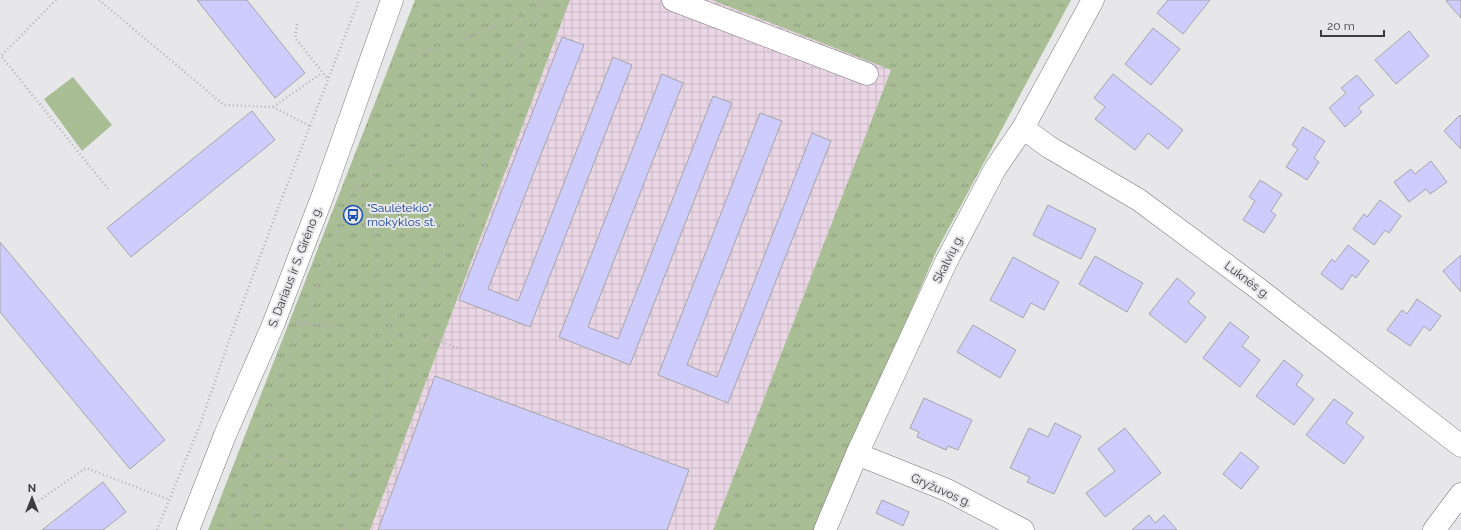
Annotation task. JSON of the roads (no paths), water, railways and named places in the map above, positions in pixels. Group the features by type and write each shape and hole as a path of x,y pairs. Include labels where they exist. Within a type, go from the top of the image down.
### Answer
{"street":[{"name":"S. Dariaus ir S. Girėno g.","path":"188,530 273,325 323,195 392,0"},
{"path":"672,0 867,74"},
{"name":"Skalvių g.","path":"825,530 857,454 946,262 995,169 1023,128 1093,0"},
{"name":"Luknės g.","path":"1023,128 1049,147 1139,200 1256,287 1461,446"},
{"name":"Gryžuvos g.","path":"857,454 947,490 1023,530"},
{"path":"1434,530 1461,494"}],"place":[{"name":"\"Saulėtekio\" mokyklos st.","path":"353,215"}]}
